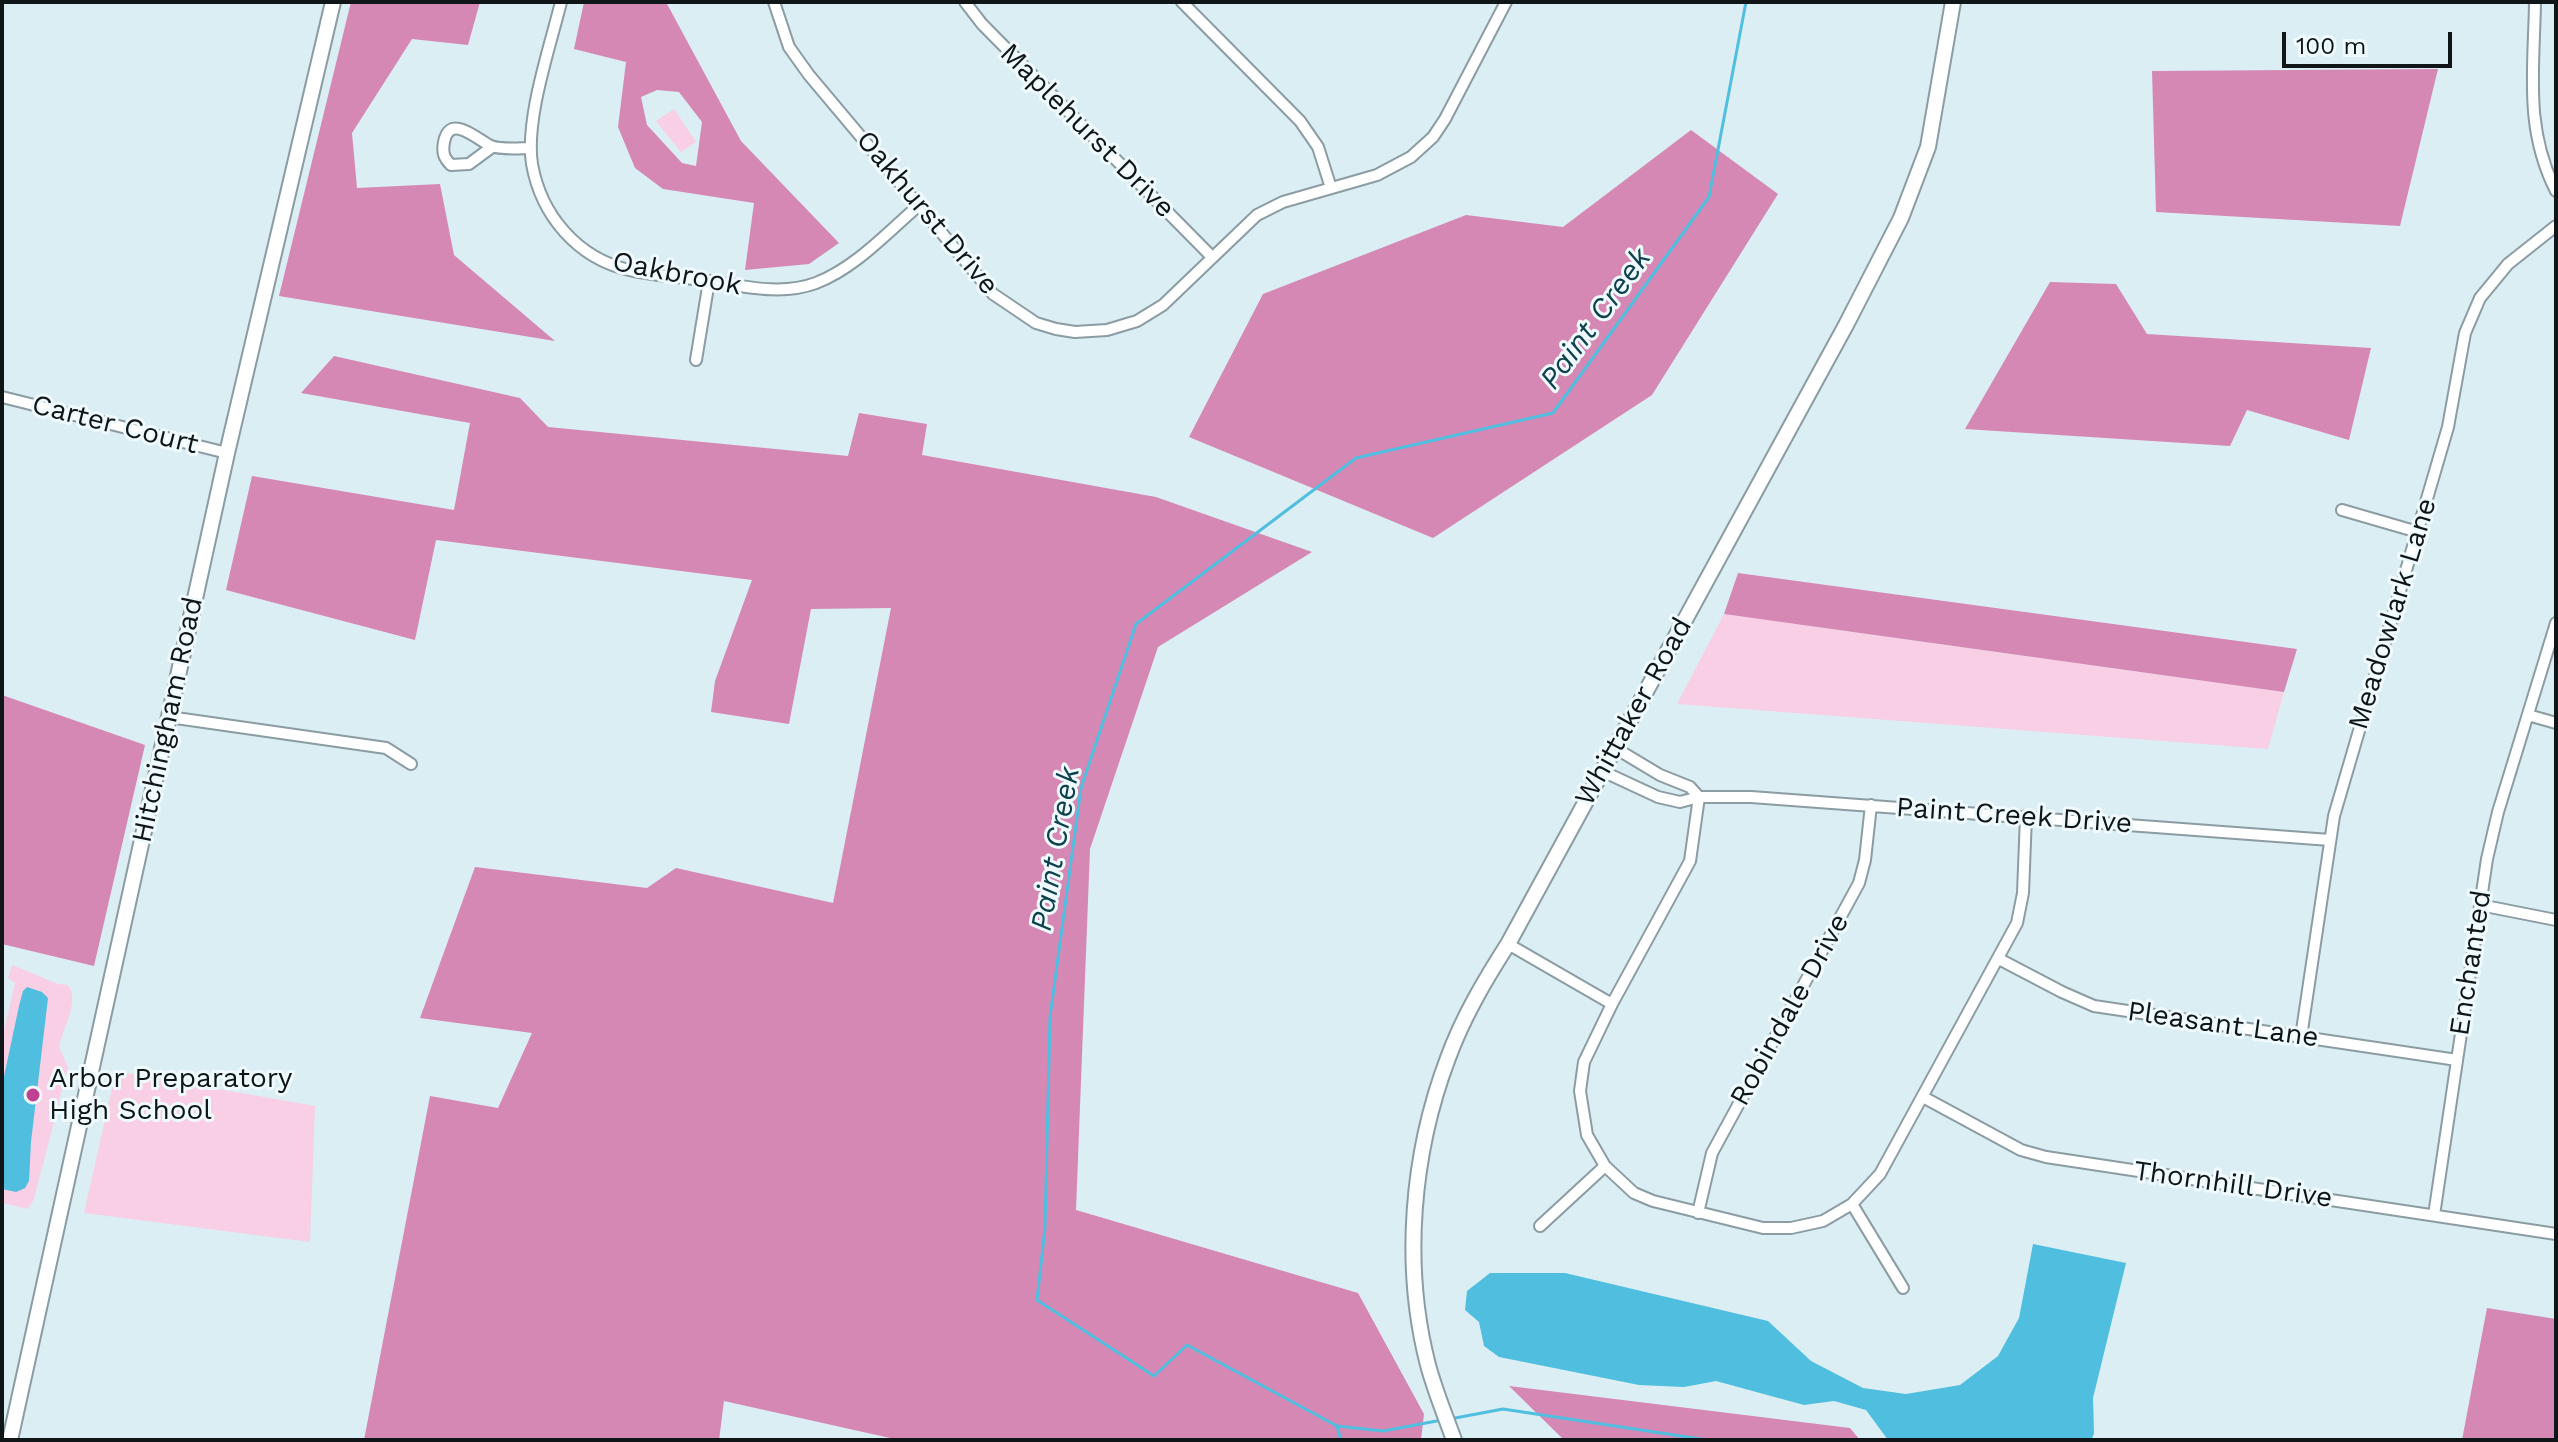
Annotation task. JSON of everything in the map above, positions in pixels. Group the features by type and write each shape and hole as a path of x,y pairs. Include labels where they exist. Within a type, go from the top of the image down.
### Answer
{"main road":[{"name":"Hitchingham Road","path":"10,1440 227,453 333,2"},
{"name":"Whittaker Road","path":"1454,1440 1428,1363 1415,1282 1414,1249 1418,1176 1427,1129 1449,1056 1474,1002 1846,325 1901,218 1928,147 1953,2"}],"street":[{"name":"Oakbrook","path":"561,2 535,112 532,163 544,203 559,226 601,260 631,271 780,290 815,283 843,269 918,206"},
{"name":"Oakhurst Drive","path":"774,2 789,47 993,294 1036,323 1075,332 1107,330 1137,321 1179,292 1257,215 1283,202 1377,175 1411,157 1433,137 1506,2"},
{"name":"Maplehurst Drive","path":"965,2 982,24 1212,257"},
{"path":"1182,2 1309,132 1318,147 1331,188"},
{"path":"2535,2 2532,118 2543,165 2556,191"},
{"path":"492,147 469,164 451,165 444,157 446,135 453,130 465,129 492,147 531,148"},
{"name":"Meadowlark Lane","path":"2301,1037 2330,840 2340,795 2448,427 2465,333 2480,298 2508,264 2556,226"},
{"path":"696,360 709,281"},
{"name":"Carter Court","path":"2,397 227,453"},
{"path":"2342,510 2418,532"},
{"name":"Enchanted","path":"2434,1215 2480,905 2498,812 2556,623"},
{"path":"2528,715 2556,723"},
{"path":"169,717 386,748 411,764"},
{"name":"Paint Creek Drive","path":"1615,748 1660,775 1690,787 1699,797"},
{"name":"Paint Creek Drive","path":"1602,771 1670,800 1689,801 1699,797 1871,805 2330,840"},
{"path":"1699,797 1690,861 1588,1050 1580,1091 1587,1135 1605,1166 1634,1193 1653,1201 1763,1228 1791,1228 1823,1221 1852,1204 1880,1174 1999,959 2021,910 2026,816"},
{"name":"Robindale Drive","path":"1698,1213 1712,1153 1859,883 1865,860 1871,805"},
{"path":"2480,905 2556,920"},
{"path":"1508,944 1612,1004"},
{"name":"Pleasant Lane","path":"1999,959 2094,1006 2457,1060"},
{"name":"Thornhill Drive","path":"1923,1097 2021,1150 2046,1157 2556,1234"},
{"path":"1540,1226 1605,1166"},
{"path":"1852,1204 1903,1288"}],"shaded area":[{"path":"351,2 480,2 468,45 412,39 352,133 357,188 440,184 454,255 555,341 279,296"},
{"path":"584,2 666,2 741,141 839,243 809,264 745,270 754,203 663,189 635,168 618,127 626,62 574,49","holes":["657,90 679,92 702,122 696,166 682,163 647,125 641,97"]},
{"path":"2438,69 2400,226 2156,212 2152,71"},
{"path":"674,109 696,142 681,152 656,121"},
{"path":"1691,130 1778,194 1652,395 1433,538 1189,437 1263,294 1466,215 1563,227"},
{"path":"2050,282 2116,284 2147,334 2371,348 2349,440 2247,410 2230,446 1965,429"},
{"path":"334,356 520,398 548,427 848,456 859,413 927,424 922,455 1156,497 1312,552 1158,647 1090,849 1076,1210 1358,1293 1424,1414 1421,1440 899,1440 724,1401 719,1440 364,1440 430,1096 498,1108 532,1033 420,1018 475,867 647,888 676,868 833,903 891,608 811,609 789,724 711,712 715,681 752,580 436,540 415,640 226,590 252,476 454,510 470,423 301,393"},
{"path":"1738,573 2297,649 2284,692 1724,614"},
{"path":"1724,614 2284,692 2268,749 1677,704"},
{"path":"2,695 145,745 94,966 2,944"},
{"name":"Arbor Preparatory High School","path":"12,965 58,984 68,985 72,999 59,1047 68,1067 34,1199 28,1209 2,1203 2,1039 15,983 8,978"},
{"path":"116,1071 315,1106 310,1242 84,1213"},
{"path":"2487,1308 2556,1319 2556,1440 2462,1440"},
{"path":"1509,1386 1850,1428 1860,1440 1564,1440"}],"water":[{"path":"27,987 42,992 48,998 29,1181 25,1188 16,1192 2,1189 2,1086 19,1006"},
{"path":"2033,1244 2126,1263 2093,1398 2094,1434 2091,1440 1888,1440 1866,1410 1834,1401 1804,1405 1716,1381 1684,1387 1639,1385 1499,1357 1484,1346 1479,1322 1465,1310 1467,1291 1490,1273 1565,1273 1768,1321 1811,1361 1863,1388 1906,1394 1960,1385 1998,1356 2019,1318"}],"waterway":[{"name":"Paint Creek","path":"1442,1420 1383,1431 1337,1426 1187,1345 1154,1376 1037,1300 1045,1228 1050,1017 1081,788 1136,624 1356,458 1553,413 1709,197 1746,2"},
{"name":"Paint Creek","path":"1450,1419 1503,1409 1707,1440"},
{"path":"1337,1426 1341,1440"}],"place":[{"name":"Arbor Preparatory High School","path":"33,1095"}]}
